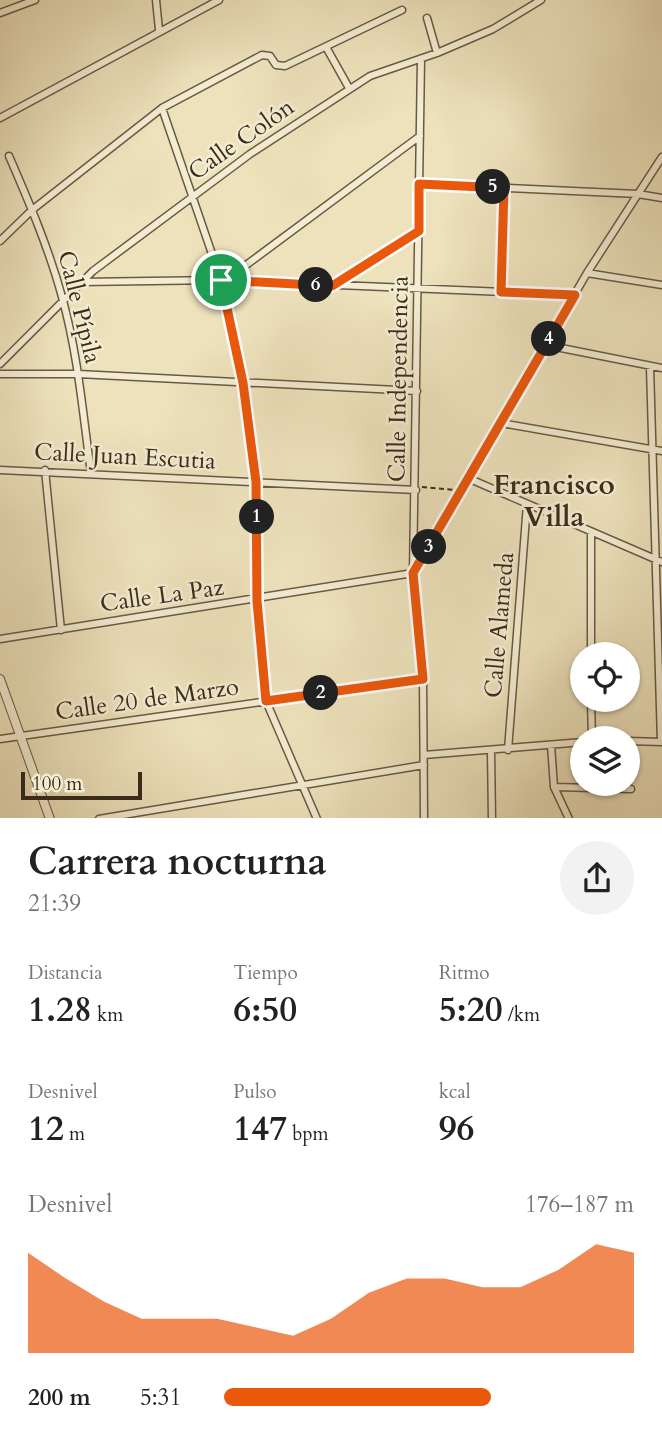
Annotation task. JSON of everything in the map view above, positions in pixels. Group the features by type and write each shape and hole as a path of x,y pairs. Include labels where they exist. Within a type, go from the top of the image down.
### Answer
{"street":[{"path":"0,13 35,0"},
{"path":"156,0 159,30"},
{"path":"0,118 219,0"},
{"path":"520,0 524,10"},
{"name":"Calle Colón","path":"0,364 80,282 250,153 370,76 437,53 493,29 541,0"},
{"path":"0,241 32,210 162,108 262,55 267,54 281,68 402,10"},
{"path":"427,18 437,53"},
{"path":"326,47 349,88"},
{"name":"Calle Independencia","path":"421,58 413,573 423,679 424,818"},
{"path":"162,108 191,198 223,280 243,383 256,482 257,601 266,701 317,818"},
{"path":"223,280 420,136"},
{"name":"Calle Pípila","path":"9,156 32,210 62,298 78,374 91,473"},
{"path":"413,573 470,479 587,273 662,157"},
{"path":"419,184 638,194 662,198"},
{"path":"501,292 504,188"},
{"path":"332,286 419,231"},
{"path":"587,273 662,285"},
{"path":"80,282 223,280 575,295"},
{"path":"546,345 662,368"},
{"path":"640,741 661,742 658,561 650,366"},
{"path":"0,374 78,374 417,391"},
{"path":"501,423 662,451"},
{"name":"Calle Juan Escutia","path":"0,470 45,470 416,490"},
{"path":"45,470 61,630"},
{"path":"470,479 658,561"},
{"name":"Calle Alameda","path":"508,750 527,504"},
{"path":"591,532 591,642"},
{"name":"Calle La Paz","path":"0,639 257,601 413,573"},
{"path":"0,679 51,818"},
{"name":"Calle 20 de Marzo","path":"0,739 423,679"},
{"path":"424,755 508,750 570,743"},
{"path":"551,745 554,787 569,818"},
{"path":"491,751 492,818"},
{"path":"99,818 303,787 424,765"},
{"path":"554,787 570,787"}],"path":[{"path":"416,490 426,486 463,491"}],"district":[{"name":"Francisco Villa","path":"554,500"}],"route":[{"path":"419,184 504,188 501,292 575,295 413,573 423,679 266,701 257,601 256,482 243,383 221,280 332,286 419,231 419,184"}]}
